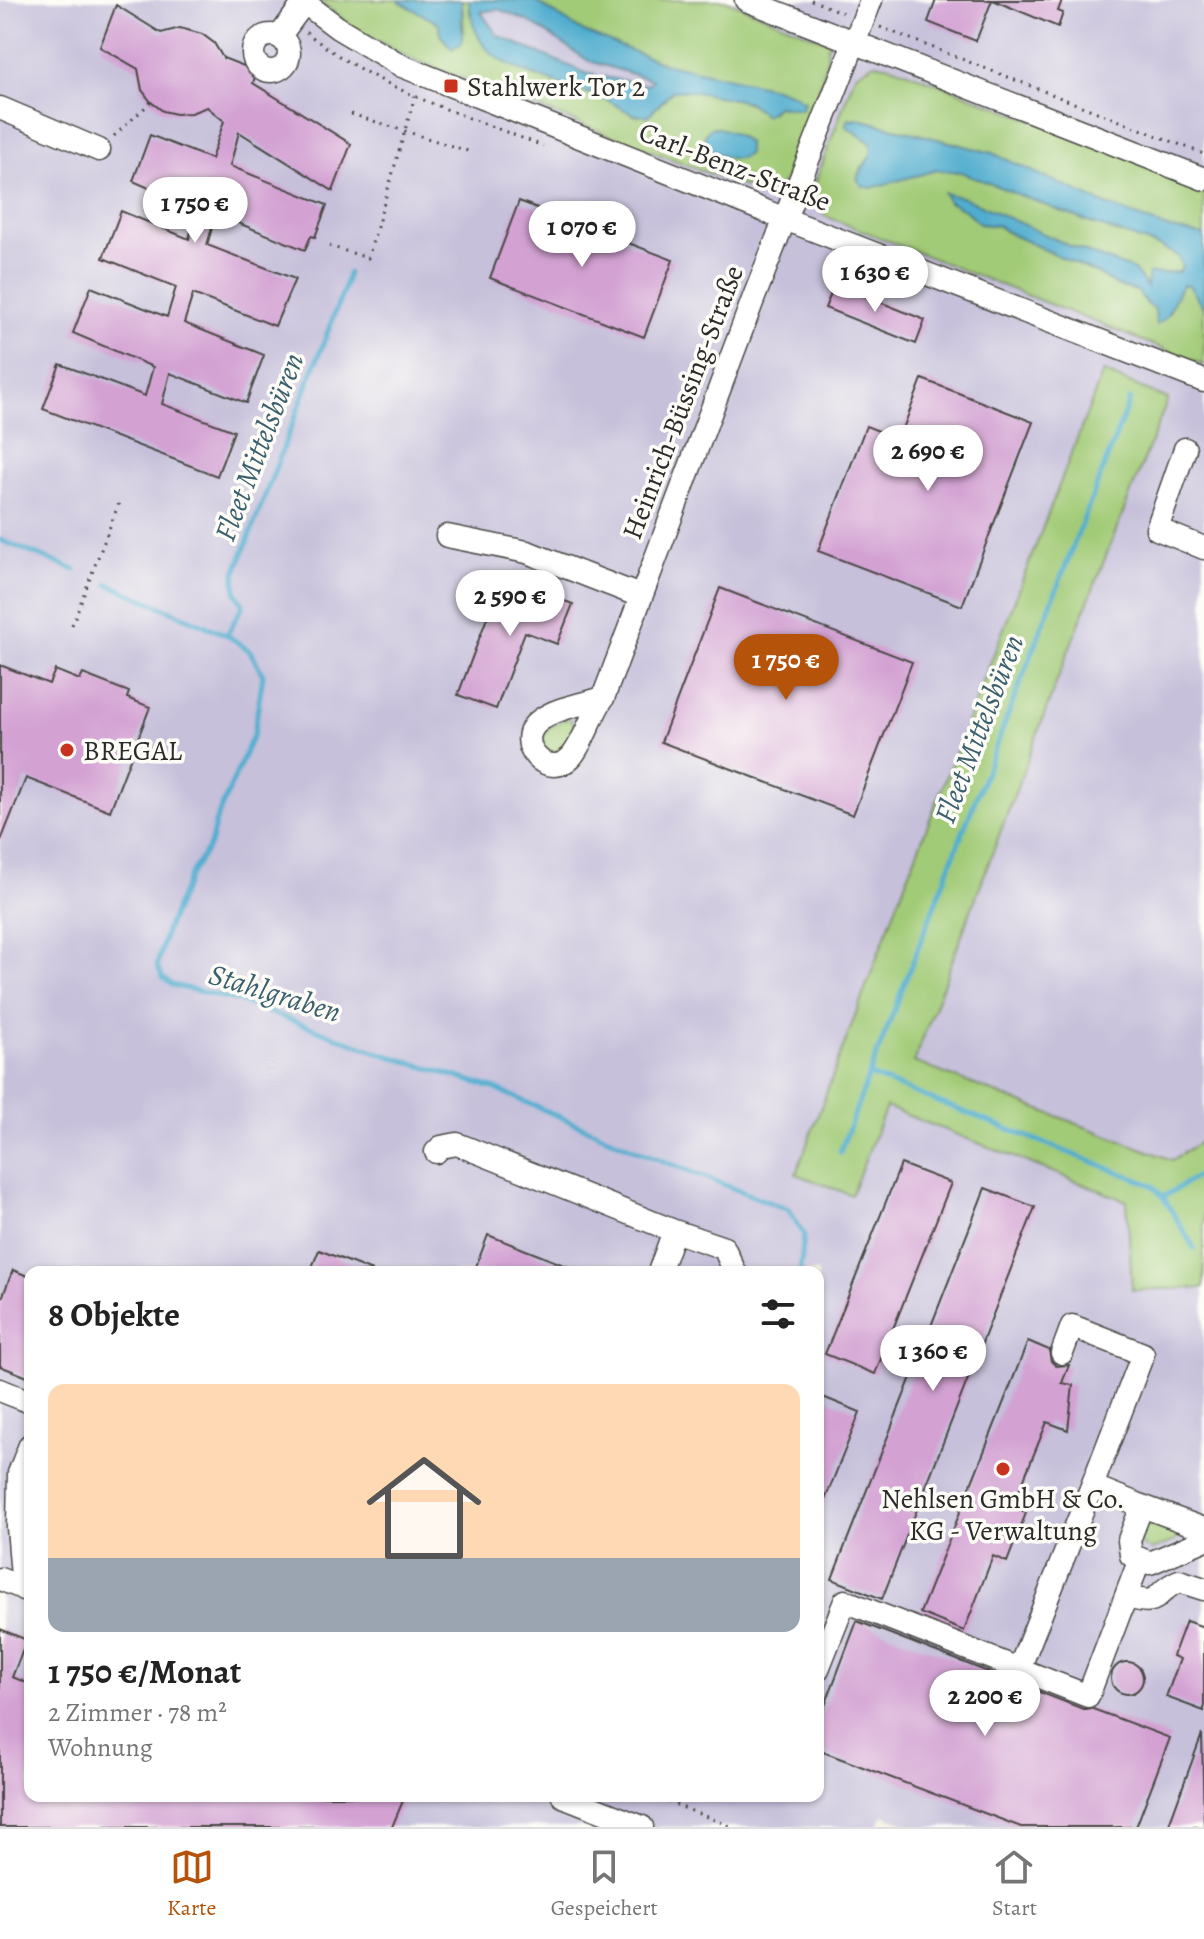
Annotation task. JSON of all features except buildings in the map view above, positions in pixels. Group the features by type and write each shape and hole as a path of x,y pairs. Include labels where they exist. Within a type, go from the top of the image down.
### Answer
{"street":[{"path":"746,0 1204,179"},
{"path":"279,37 303,2"},
{"name":"Carl-Benz-Straße","path":"303,2 338,28 402,66 1204,381"},
{"name":"Heinrich-Büssing-Straße","path":"603,698 867,10"},
{"path":"0,108 99,150"},
{"path":"1185,449 1157,529 1204,548"},
{"path":"447,536 527,552 640,596"},
{"path":"436,1152 441,1147 457,1144 724,1248 732,1266"},
{"path":"661,1266 674,1231"},
{"path":"1019,1669 1143,1354 1072,1326 1062,1353"},
{"path":"0,1390 24,1400"},
{"path":"24,1460 19,1473 16,1506 24,1567"},
{"path":"1092,1486 1204,1529"},
{"path":"1142,1506 1129,1540 1131,1555 1150,1563 1204,1540"},
{"path":"824,1654 845,1601 1088,1696 1140,1559"},
{"path":"0,1579 24,1589"},
{"path":"1126,1596 1149,1602 1179,1581 1204,1589"},
{"path":"578,1802 642,1827"}],"path":[{"path":"811,0 867,10 1204,154"},
{"path":"329,246 368,258 415,96"},
{"path":"99,150 151,102"},
{"path":"351,114 471,152"},
{"path":"72,625 119,503"},
{"path":"668,1802 733,1827"}],"shaded area":[{"path":"0,0 1204,0 1204,1827 916,1827 883,1815 877,1827 0,1827"}],"green space":[{"path":"318,0 397,0 439,24 442,37 464,32 462,0 469,0 470,15 535,76 606,99 636,116 648,116 672,91 697,91 723,96 771,113 776,106 794,108 584,32 533,0 725,0 831,43 827,47 824,72 796,156 784,181 768,192 768,196 409,58 355,28"},
{"path":"874,63 892,66 1204,186 1204,235 1170,229 1104,204 992,153 856,118 847,127 871,143 871,155 858,174 911,175 937,170 961,172 1178,256 1182,266 1180,272 1148,274 1148,288 1134,270 1070,246 965,198 944,194 949,202 965,210 980,224 999,226 1117,286 1137,291 1157,314 1169,313 1176,293 1183,285 1189,285 1204,309 1204,365 825,216 813,201 813,189 855,75"},
{"path":"1103,372 1168,399 1066,657 914,1062 1172,1160 1204,1140 1204,1287 1201,1288 1132,1290 1127,1201 886,1107 851,1195 796,1174"},
{"path":"571,719 576,729 565,750 554,752 546,749 542,743 545,730"},
{"path":"1152,1522 1174,1528 1178,1532 1177,1540 1152,1550 1144,1547 1139,1539 1144,1526"}],"water":[{"path":"397,0 462,0 462,43 452,49 442,37 439,24"},
{"path":"469,0 533,0 584,32 663,63 798,96 804,101 802,109 776,106 765,116 749,102 685,90 672,91 648,116 636,115 602,98 498,59 480,40","holes":["498,9 528,21 589,61 653,80 647,85 588,74 497,35 481,12"]},
{"path":"855,118 992,153 1104,204 1170,229 1204,235 1204,309 1189,285 1183,285 1169,312 1156,325 1155,309 1137,291 1117,286 999,226 980,224 965,210 949,202 943,193 965,198 1070,246 1134,270 1147,287 1148,274 1180,272 1182,266 1178,256 961,172 937,170 871,188 862,186 857,178 871,155 871,143 846,126 849,119 855,121"},
{"path":"712,127 726,130 744,140 748,143 748,153 733,158 706,146 705,135"}],"waterway":[{"name":"Fleet Mittelsbüren","path":"227,635 243,605 236,593 235,574 348,273"},
{"name":"Fleet Mittelsbüren","path":"1130,399 869,1075 1152,1185 1163,1197 1194,1248"},
{"name":"Stahlgraben","path":"0,540 75,570"},
{"name":"Stahlgraben","path":"108,584 227,635 250,651 263,675 254,733 216,820 210,845 190,875 166,931 157,966 163,978 172,985 236,1000 383,1054 496,1089 643,1153 789,1210 804,1235 801,1266"},
{"name":"Fleet Mittelsbüren","path":"840,1152 869,1075"},
{"name":"Fleet Mittelsbüren","path":"1163,1197 1204,1172"}],"place":[{"name":"Stahlwerk Tor 2","path":"451,86"},
{"name":"BREGAL","path":"67,750"},
{"name":"Nehlsen GmbH & Co. KG - Verwaltung","path":"1003,1469"}]}
